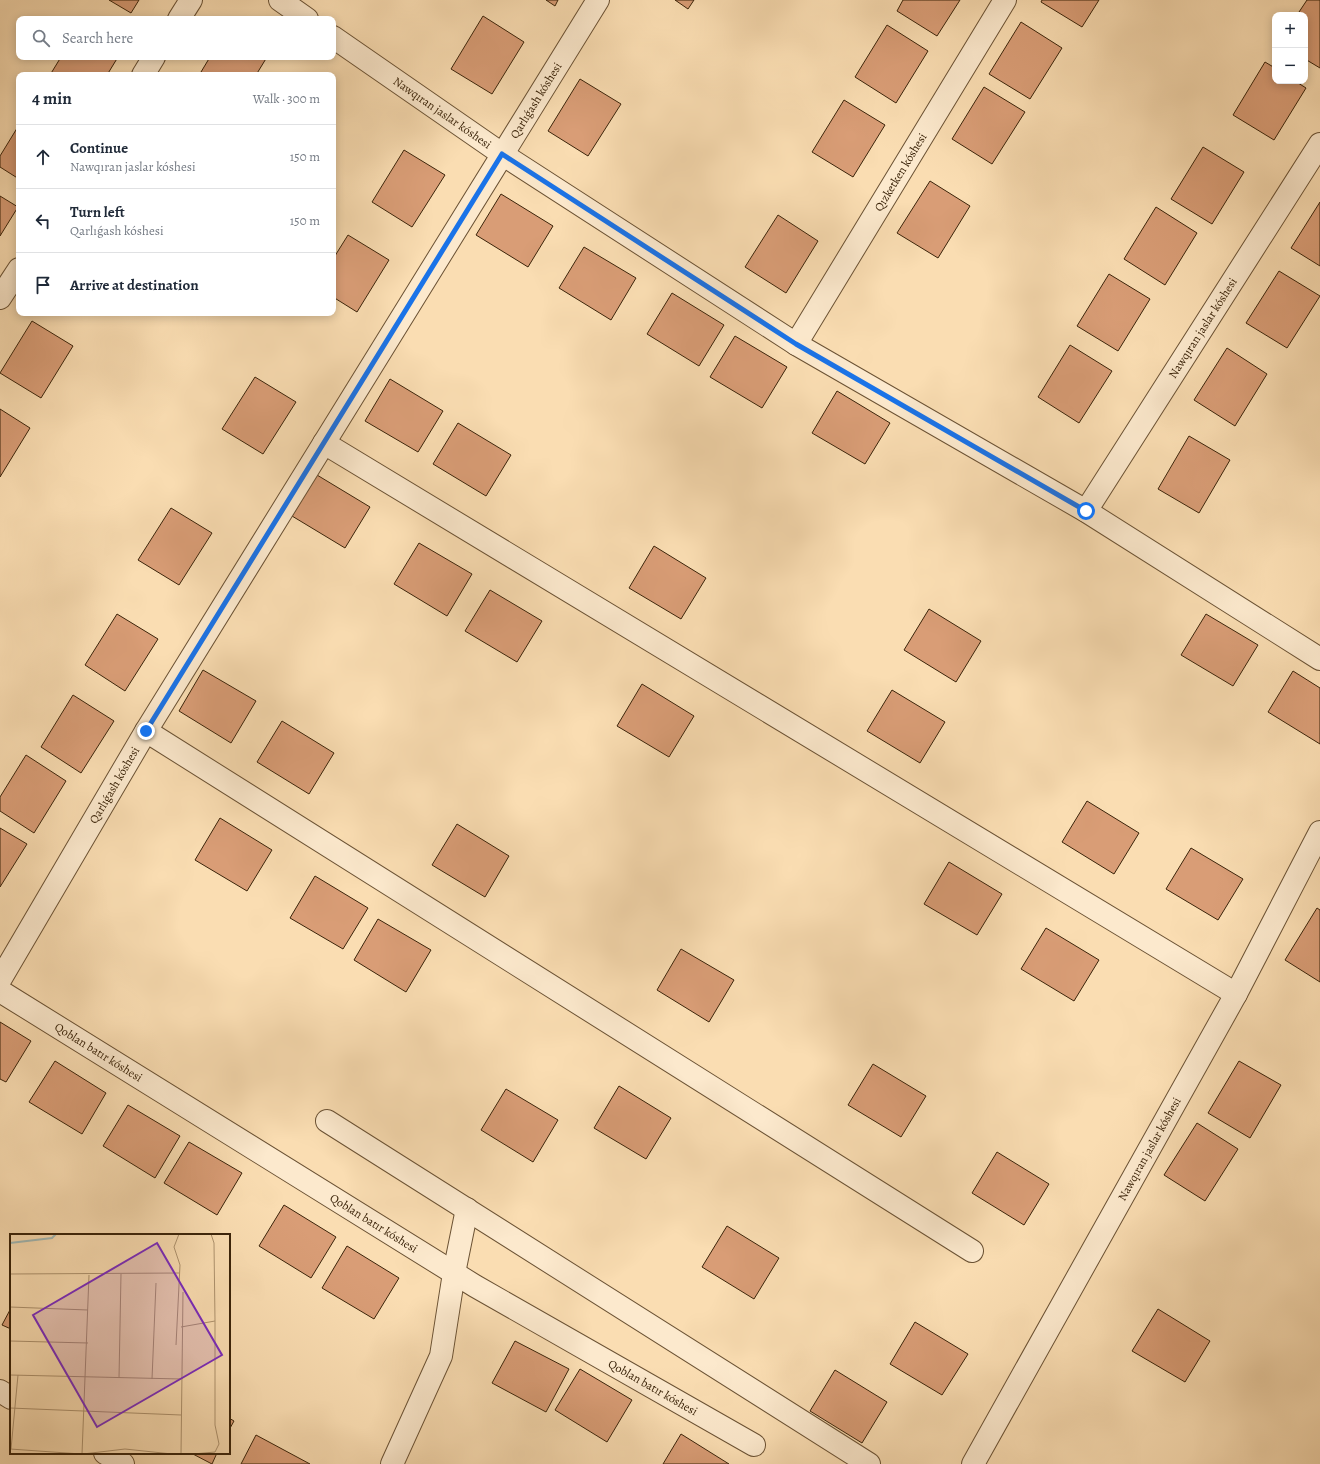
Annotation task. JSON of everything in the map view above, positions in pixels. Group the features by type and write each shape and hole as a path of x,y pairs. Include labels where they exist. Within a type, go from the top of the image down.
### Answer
{"street":[{"path":"180,16 191,0"},
{"path":"280,0 303,16"},
{"name":"Qarlıǵash kóshesi","path":"0,980 146,731 598,0"},
{"name":"Qızketken kóshesi","path":"796,344 1005,0"},
{"name":"Nawqıran jaslar kóshesi","path":"336,39 502,154 796,344 1086,511 1320,659"},
{"path":"145,72 152,60"},
{"name":"Nawqıran jaslar kóshesi","path":"1086,511 1320,144"},
{"path":"0,298 16,274"},
{"path":"324,443 1236,994"},
{"path":"146,731 972,1251"},
{"name":"Nawqıran jaslar kóshesi","path":"973,1464 1236,994 1320,832"},
{"name":"Qoblan batır kóshesi","path":"0,991 454,1273 754,1445"},
{"path":"327,1121 870,1464"},
{"path":"392,1464 441,1356 454,1273 467,1209"},
{"path":"0,1391 10,1397"},
{"path":"107,1454 123,1464"}],"building":[{"path":"109,0 139,0 131,13"},
{"path":"546,0 558,0 555,6"},
{"path":"675,0 694,0 688,9"},
{"path":"903,0 960,0 937,36 897,11"},
{"path":"1042,0 1099,0 1082,27 1041,2"},
{"path":"1307,0 1320,0 1320,68 1308,61 1308,12 1299,12"},
{"path":"483,16 524,42 492,94 451,69"},
{"path":"1021,22 1062,48 1030,99 989,74"},
{"path":"887,25 928,51 896,103 855,77"},
{"path":"59,60 116,60 109,72 52,72"},
{"path":"208,60 265,60 258,72 201,72"},
{"path":"1265,62 1272,66 1272,84 1300,84 1306,88 1274,140 1233,115"},
{"path":"580,79 621,104 588,156 548,131"},
{"path":"984,87 1025,112 992,164 952,139"},
{"path":"844,100 885,125 853,177 812,152"},
{"path":"16,130 16,177 0,167 0,156"},
{"path":"1203,147 1244,172 1212,224 1171,199"},
{"path":"404,150 445,175 412,227 372,202"},
{"path":"930,181 970,206 938,258 897,233"},
{"path":"501,194 553,226 528,267 476,235"},
{"path":"0,196 16,206 16,210 0,236"},
{"path":"1320,202 1320,266 1291,248"},
{"path":"1156,207 1197,233 1165,285 1124,259"},
{"path":"778,215 818,241 786,293 745,267"},
{"path":"348,235 389,260 357,312 336,299 336,254"},
{"path":"584,247 636,278 611,320 559,288"},
{"path":"1279,271 1320,296 1287,348 1246,323"},
{"path":"1109,274 1150,299 1118,351 1077,326"},
{"path":"672,293 724,325 699,366 647,334"},
{"path":"32,321 73,346 41,398 0,373"},
{"path":"735,336 787,367 762,408 710,377"},
{"path":"1070,345 1112,371 1079,423 1038,397"},
{"path":"1227,348 1267,374 1235,426 1194,400"},
{"path":"255,377 296,402 263,454 222,429"},
{"path":"390,379 443,411 418,452 365,421"},
{"path":"837,391 890,423 865,464 812,433"},
{"path":"0,409 30,428 0,477"},
{"path":"458,423 511,455 486,496 433,464"},
{"path":"1189,436 1230,460 1199,513 1158,489"},
{"path":"317,475 370,507 345,548 292,516"},
{"path":"171,508 212,533 179,585 138,560"},
{"path":"419,543 472,574 447,616 394,584"},
{"path":"654,546 706,578 681,619 629,588"},
{"path":"490,590 542,621 517,662 465,631"},
{"path":"929,609 981,641 956,682 904,650"},
{"path":"117,614 158,639 125,691 85,665"},
{"path":"1206,614 1258,645 1233,686 1181,655"},
{"path":"203,670 256,701 231,743 179,711"},
{"path":"1293,671 1320,688 1320,744 1268,712"},
{"path":"642,684 694,716 669,757 617,726"},
{"path":"892,690 945,722 920,763 867,731"},
{"path":"73,695 114,721 81,773 41,747"},
{"path":"282,721 334,753 309,794 257,762"},
{"path":"26,755 66,781 34,833 0,811 0,797"},
{"path":"1087,801 1139,833 1114,874 1062,842"},
{"path":"220,818 272,850 247,891 195,860"},
{"path":"457,824 509,856 485,897 432,865"},
{"path":"0,828 27,844 0,887"},
{"path":"1191,848 1243,879 1218,920 1166,889"},
{"path":"949,862 1002,894 977,935 924,904"},
{"path":"315,876 368,908 343,949 290,918"},
{"path":"1317,908 1320,910 1320,982 1285,960"},
{"path":"378,919 431,950 406,992 354,960"},
{"path":"1046,928 1099,960 1074,1001 1021,969"},
{"path":"681,949 734,980 709,1022 657,990"},
{"path":"0,1022 31,1041 6,1082 0,1079"},
{"path":"55,1061 106,1093 82,1134 29,1102"},
{"path":"1239,1061 1281,1085 1250,1138 1208,1113"},
{"path":"873,1064 926,1096 901,1137 848,1105"},
{"path":"619,1086 671,1118 646,1159 594,1128"},
{"path":"506,1089 558,1120 533,1162 481,1130"},
{"path":"128,1105 180,1136 155,1178 103,1146"},
{"path":"1197,1123 1238,1149 1205,1201 1164,1175"},
{"path":"189,1142 242,1173 217,1215 164,1183"},
{"path":"997,1152 1049,1184 1024,1225 972,1193"},
{"path":"284,1205 336,1237 311,1278 259,1246"},
{"path":"727,1226 779,1258 754,1299 702,1267"},
{"path":"347,1246 399,1278 374,1319 322,1288"},
{"path":"1158,1309 1210,1341 1185,1382 1132,1351"},
{"path":"10,1310 10,1329 2,1325"},
{"path":"915,1322 968,1354 942,1395 890,1364"},
{"path":"515,1341 569,1369 546,1412 492,1383"},
{"path":"580,1369 632,1400 607,1442 555,1410"},
{"path":"835,1370 887,1402 862,1443 810,1411"},
{"path":"230,1419 234,1421 230,1428"},
{"path":"681,1434 729,1464 663,1464"},
{"path":"256,1435 310,1464 241,1464"},
{"path":"193,1454 217,1454 212,1464"}],"route":[{"path":"146,731 502,154 796,344 1086,511"}]}
